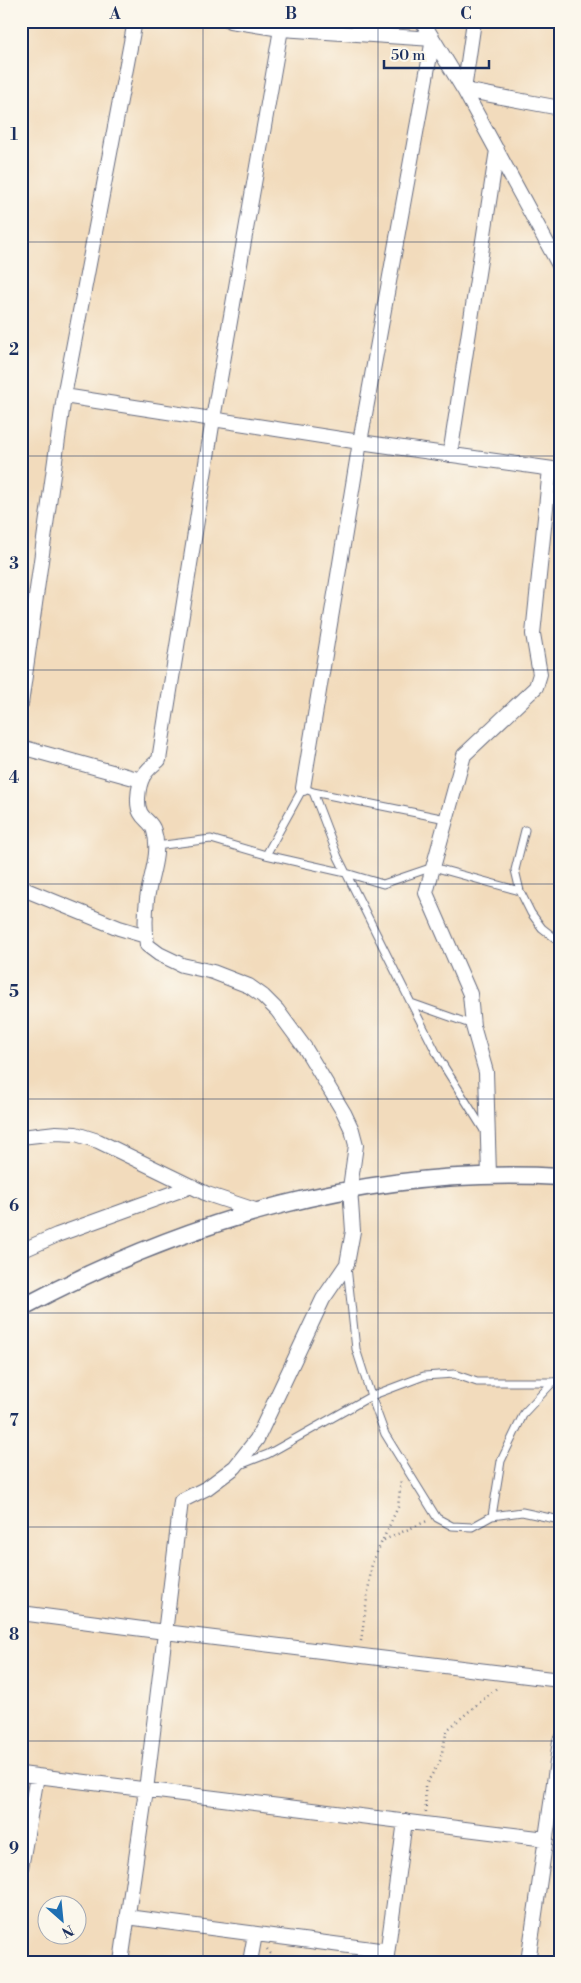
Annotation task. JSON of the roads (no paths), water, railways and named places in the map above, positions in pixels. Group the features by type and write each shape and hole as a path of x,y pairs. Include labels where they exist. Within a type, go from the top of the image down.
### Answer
{"street":[{"path":"21,704 64,396 134,21"},
{"path":"230,21 281,30 433,39"},
{"path":"422,21 464,90 560,267"},
{"path":"464,90 474,21"},
{"path":"120,1962 146,1790 181,1501 207,1488 234,1467 257,1439 323,1299 346,1264 353,1231 350,1188 356,1145 352,1130 305,1048 277,1010 263,996 249,986 213,972 182,965 158,954 147,946 144,927 156,846 154,829 140,814 138,799 141,780 146,770 160,760 213,419 281,30"},
{"path":"308,790 360,442 433,39"},
{"path":"464,90 560,108"},
{"path":"450,455 497,150"},
{"path":"64,396 360,442 555,469 533,634 540,674 536,687 464,755 426,893 470,994 473,1026 486,1072 489,1175"},
{"path":"21,747 141,780"},
{"path":"21,888 118,928 146,936"},
{"path":"21,1137 56,1133 76,1134 98,1140 207,1194 255,1210"},
{"path":"21,1308 64,1285 131,1256 255,1210 350,1188 414,1180 489,1175 560,1177"},
{"path":"21,1251 57,1235 192,1186"},
{"path":"21,1612 165,1632 560,1680"},
{"path":"528,1962 560,1741"},
{"path":"21,1774 546,1839"},
{"path":"21,1868 37,1776"},
{"path":"127,1917 254,1934 387,1956 405,1821"},
{"path":"250,1962 254,1934"}],"lane":[{"path":"308,790 446,819"},
{"path":"266,855 308,790"},
{"path":"308,790 338,857 440,1060 488,1136"},
{"path":"525,830 515,870 520,891 531,913 542,928 560,942"},
{"path":"156,846 211,839 266,855 346,873 383,884 433,867 520,891"},
{"path":"411,1003 473,1026"},
{"path":"346,1264 356,1349 371,1396 385,1434 437,1518 452,1526 472,1528 492,1516 522,1512 560,1520"},
{"path":"234,1467 268,1454 371,1396 424,1376 454,1374 477,1382 556,1382"},
{"path":"492,1516 501,1461 524,1413 556,1382"}]}
